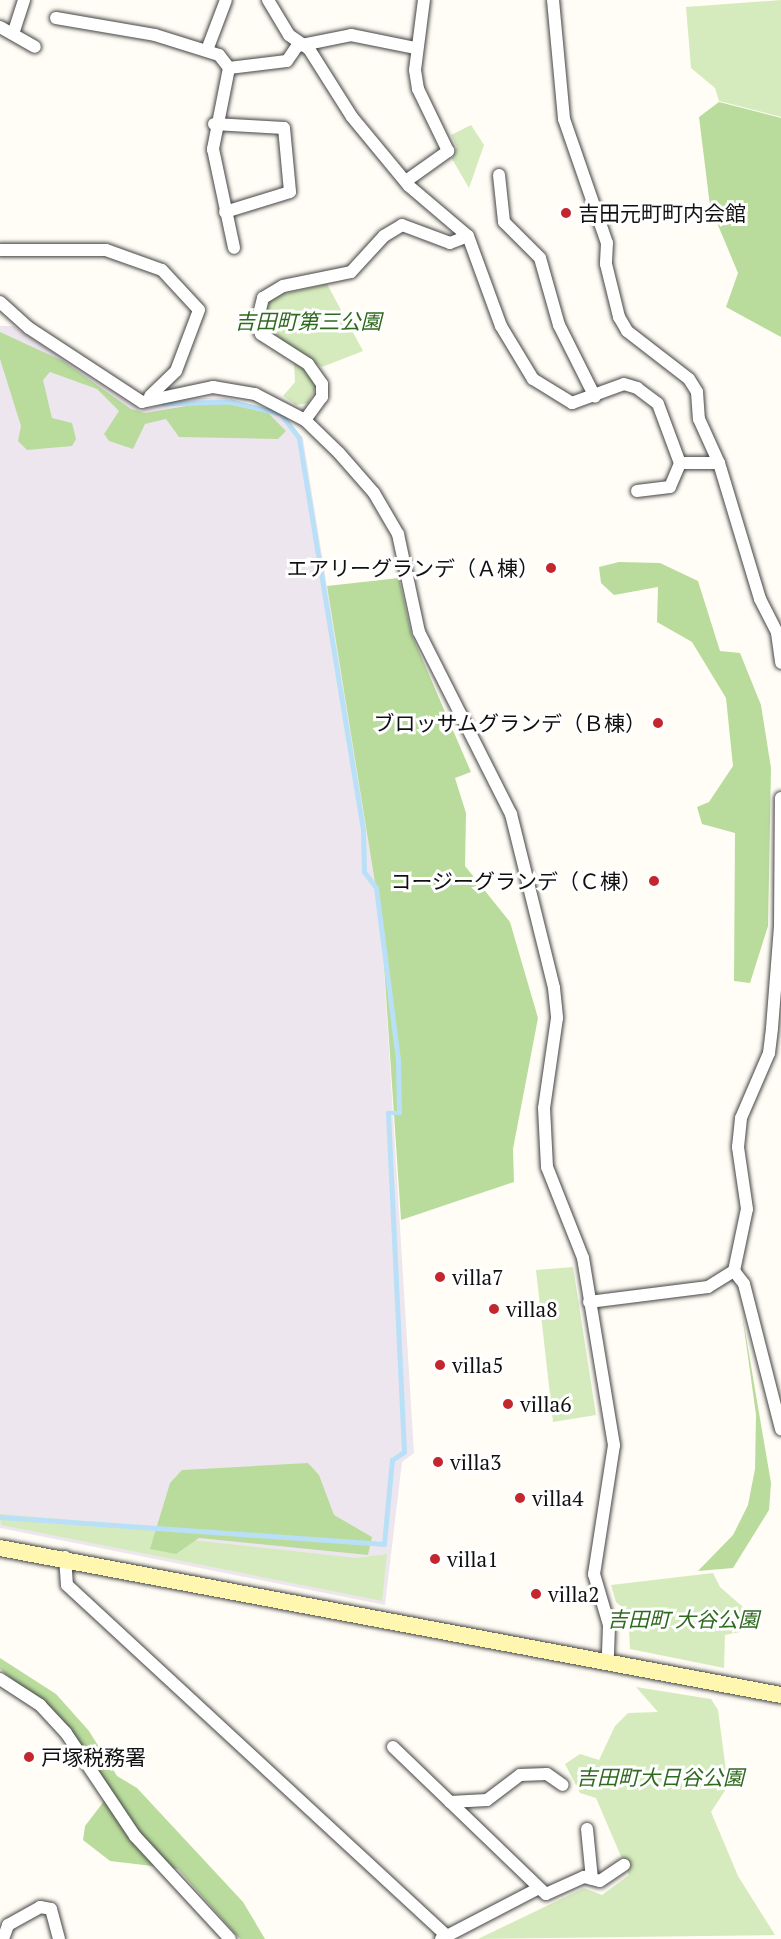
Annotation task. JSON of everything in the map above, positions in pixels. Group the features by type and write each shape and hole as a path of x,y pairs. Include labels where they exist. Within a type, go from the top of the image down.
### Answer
{"street":[{"path":"14,31 24,0"},
{"path":"207,50 226,0"},
{"path":"268,0 289,35 303,45 352,117 406,181 468,236 501,326 533,378 572,403 595,397 624,384 647,395 658,404 680,462 670,487 637,491"},
{"path":"406,181 448,151 418,89 415,48 424,0"},
{"path":"553,0 564,119 605,236 619,317 638,340 689,379 760,599 777,633 781,663"},
{"path":"56,18 207,50 229,68 287,61 303,45 351,34 415,48"},
{"path":"0,27 14,31 35,47"},
{"path":"229,68 214,124 217,183 234,248"},
{"path":"214,124 284,128 290,192 225,212"},
{"path":"499,175 504,222 540,258 559,325 595,397"},
{"path":"305,420 322,397 322,384 308,364 261,334 257,322 263,298 283,286 351,272 384,236 402,225 450,243 468,236"},
{"path":"0,250 131,255 162,270 199,310 176,371 142,402"},
{"path":"0,302 29,328 142,402 213,387 255,394 305,420 374,493 398,534 419,632 512,814 554,988 556,1018 544,1108 548,1167 576,1234 614,1445 594,1574 609,1625 608,1661"},
{"path":"680,462 718,463"},
{"path":"589,1302 708,1287 734,1271 747,1209 738,1147 741,1118 769,1053 772,1028 780,926 781,798"},
{"path":"734,1271 744,1284 781,1429"},
{"path":"0,1548 65,1557 781,1695"},
{"path":"65,1557 67,1585 444,1937 539,1888"},
{"path":"0,1679 40,1705 66,1733 135,1836 230,1939"},
{"path":"393,1747 546,1894 584,1877 600,1881 624,1864"},
{"path":"450,1802 487,1800 520,1776 547,1774 563,1785"},
{"path":"587,1829 592,1879"},
{"path":"3,1939 8,1925 40,1907 51,1909 60,1939"}],"shaded area":[{"path":"0,326 13,326 140,411 185,398 226,398 271,410 303,438 381,920 414,1453 402,1462 385,1605 0,1528"}],"green space":[{"path":"781,0 781,117 719,101 715,88 691,68 686,7"},
{"path":"719,102 781,118 781,337 726,307 738,273 710,206 699,117"},
{"path":"471,125 484,145 469,188 452,159 457,147 451,135"},
{"name":"吉田町第三公園","path":"327,284 363,351 322,367 272,337 264,317 266,304 275,296"},
{"path":"0,332 63,361 131,409 145,413 216,401 268,413 286,431 278,439 179,437 166,419 145,424 133,449 109,441 104,434 119,411 97,389 50,372 43,380 52,418 72,423 76,439 72,446 27,450 18,441 21,426 0,359"},
{"name":"吉田町第三公園","path":"294,363 306,367 317,385 308,403 296,405 283,396 295,382"},
{"path":"619,562 660,563 698,581 720,651 740,653 761,705 771,768 768,926 750,983 734,981 735,833 702,824 697,807 709,802 733,766 726,698 692,642 657,622 658,587 614,595 601,583 599,567"},
{"path":"399,578 411,633 471,772 455,778 466,813 465,866 510,922 538,1018 513,1149 514,1182 401,1220 381,920 327,586"},
{"path":"573,1267 596,1415 553,1422 536,1270"},
{"path":"742,1313 771,1483 769,1510 733,1568 698,1571 733,1535 748,1505 755,1469 756,1415"},
{"path":"308,1463 319,1475 334,1515 372,1537 368,1555 199,1538 176,1554 150,1549 170,1483 182,1470"},
{"path":"0,1514 145,1526 164,1537 356,1558 387,1554 382,1601 1,1525"},
{"name":"吉田町 大谷公園","path":"713,1573 720,1587 751,1614 740,1632 725,1635 724,1668 630,1649 628,1612 616,1602 611,1585"},
{"path":"0,1658 56,1694 89,1731 117,1776 137,1788 243,1902 265,1939 240,1939 178,1869 110,1861 83,1840 85,1826 111,1792 69,1727 0,1669"},
{"name":"吉田町大日谷公園","path":"636,1687 711,1699 718,1710 728,1786 711,1812 738,1876 775,1935 478,1939 584,1888 602,1895 629,1875 596,1798 580,1793 565,1764 580,1754 599,1760 615,1726 628,1713 658,1712"}],"waterway":[{"path":"0,1517 384,1544 392,1460 404,1452 388,1113 399,1113 398,1060 376,888 364,872 363,830 299,438 280,414 231,402 164,404"}],"place":[{"name":"吉田元町町内会館","path":"566,213"},
{"name":"エアリーグランデ（Ａ棟）","path":"551,568"},
{"name":"ブロッサムグランデ（Ｂ棟）","path":"658,723"},
{"name":"コージーグランデ（Ｃ棟）","path":"654,881"},
{"name":"villa7","path":"440,1277"},
{"name":"villa8","path":"494,1309"},
{"name":"villa5","path":"440,1365"},
{"name":"villa6","path":"508,1404"},
{"name":"villa3","path":"438,1462"},
{"name":"villa4","path":"520,1498"},
{"name":"villa1","path":"435,1559"},
{"name":"villa2","path":"536,1594"},
{"name":"戸塚税務署","path":"29,1757"}]}
